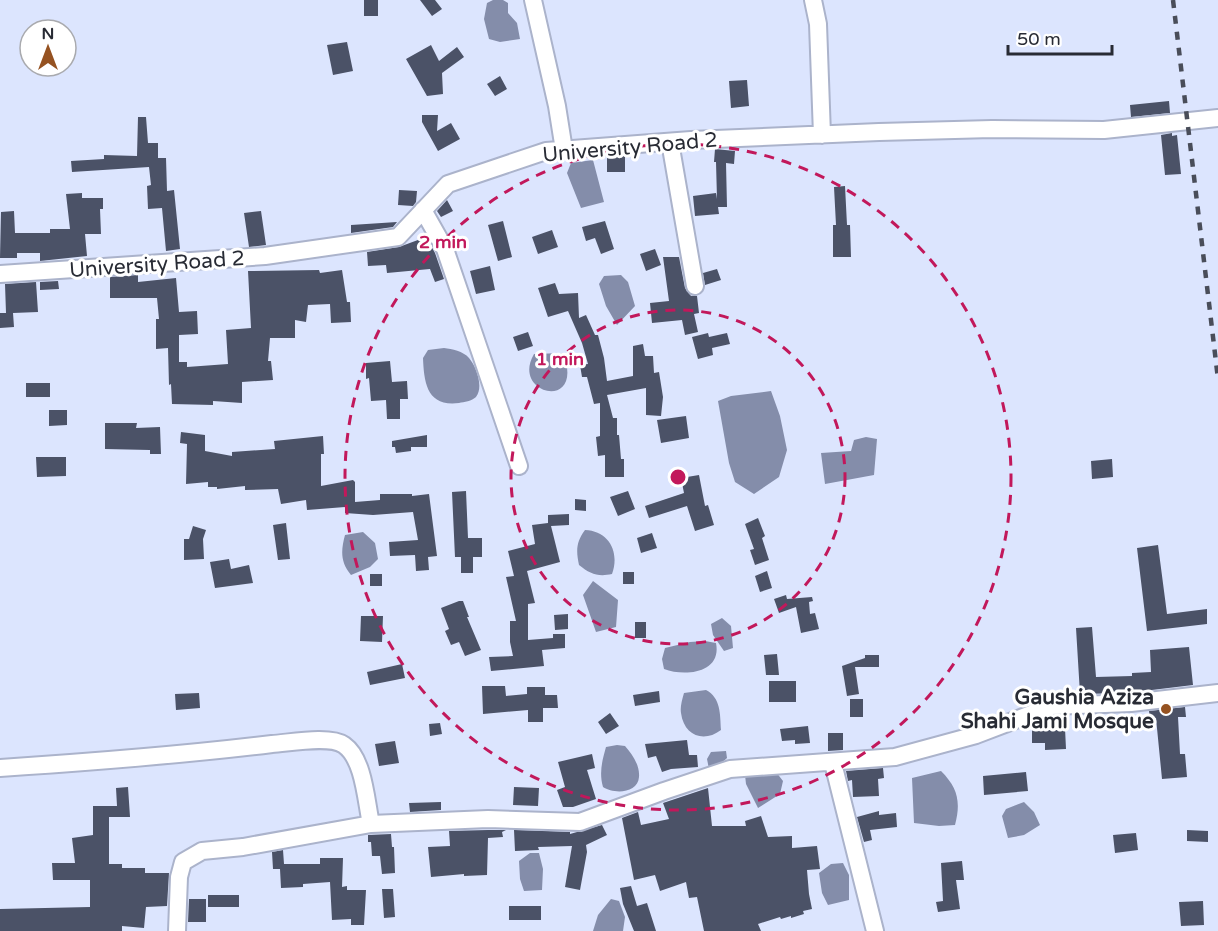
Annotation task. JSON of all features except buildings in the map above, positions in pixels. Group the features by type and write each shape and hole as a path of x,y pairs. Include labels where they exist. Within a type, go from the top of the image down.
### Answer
{"street":[{"path":"533,0 557,106 564,150"},
{"path":"813,0 818,24 822,135"},
{"name":"University Road 2","path":"0,274 266,256 398,237 448,184 546,151 670,142 822,135 992,129 1104,130 1218,118"},
{"path":"670,142 695,286"},
{"path":"423,210 445,249 519,466"},
{"path":"176,929 179,877 183,862 202,851 243,847 371,824 488,819 580,822 730,770 895,757 976,735 1052,706 1131,703 1218,693"},
{"path":"0,768 190,754 305,741 332,741 342,743 356,756 371,824"},
{"path":"833,763 875,931"}],"water":[{"path":"493,0 503,0 508,3 508,13 517,23 520,39 500,42 489,39 484,19 487,3"},
{"path":"593,160 604,202 581,208 567,173 571,163"},
{"path":"621,275 628,282 635,306 617,325 606,306 599,284 604,276"},
{"path":"444,348 461,352 472,362 479,382 476,397 459,403 448,403 440,401 429,391 423,358 428,350"},
{"path":"563,353 567,372 565,384 558,390 548,391 539,387 532,379 529,368 534,354"},
{"path":"771,391 780,416 787,450 779,477 754,494 735,482 729,463 718,401 731,396"},
{"path":"866,437 877,439 874,475 825,484 821,453 851,451 854,440"},
{"path":"585,530 600,534 610,544 615,558 612,574 594,574 579,565 578,547"},
{"path":"363,532 375,543 378,559 370,567 351,575 342,556 345,535"},
{"path":"593,581 618,600 616,627 596,632 583,595"},
{"path":"722,618 731,626 733,648 724,651 713,635 711,624"},
{"path":"705,641 716,643 716,653 708,667 682,673 664,669 662,659 665,648"},
{"path":"706,690 715,697 717,702 721,730 715,734 702,736 690,732 686,727 681,706 684,693"},
{"path":"617,745 628,749 639,773 638,783 624,791 613,791 603,787 601,777 606,747"},
{"path":"726,751 727,758 715,769 709,769 707,759 711,752"},
{"path":"941,771 951,783 957,796 958,809 955,825 914,823 912,778"},
{"path":"776,772 783,781 780,794 758,808 746,784 745,775"},
{"path":"1024,802 1034,812 1040,825 1024,835 1008,838 1002,816 1006,809"},
{"path":"530,853 539,853 543,869 542,890 524,891 520,879 519,861"},
{"path":"843,863 849,875 849,900 828,905 822,893 819,873 831,864"},
{"path":"611,899 619,901 625,917 623,931 593,931 598,915"}],"railway":[{"path":"1173,0 1218,379"}],"place":[{"name":"Gaushia Aziza Shahi Jami Mosque","path":"1166,709"}]}
